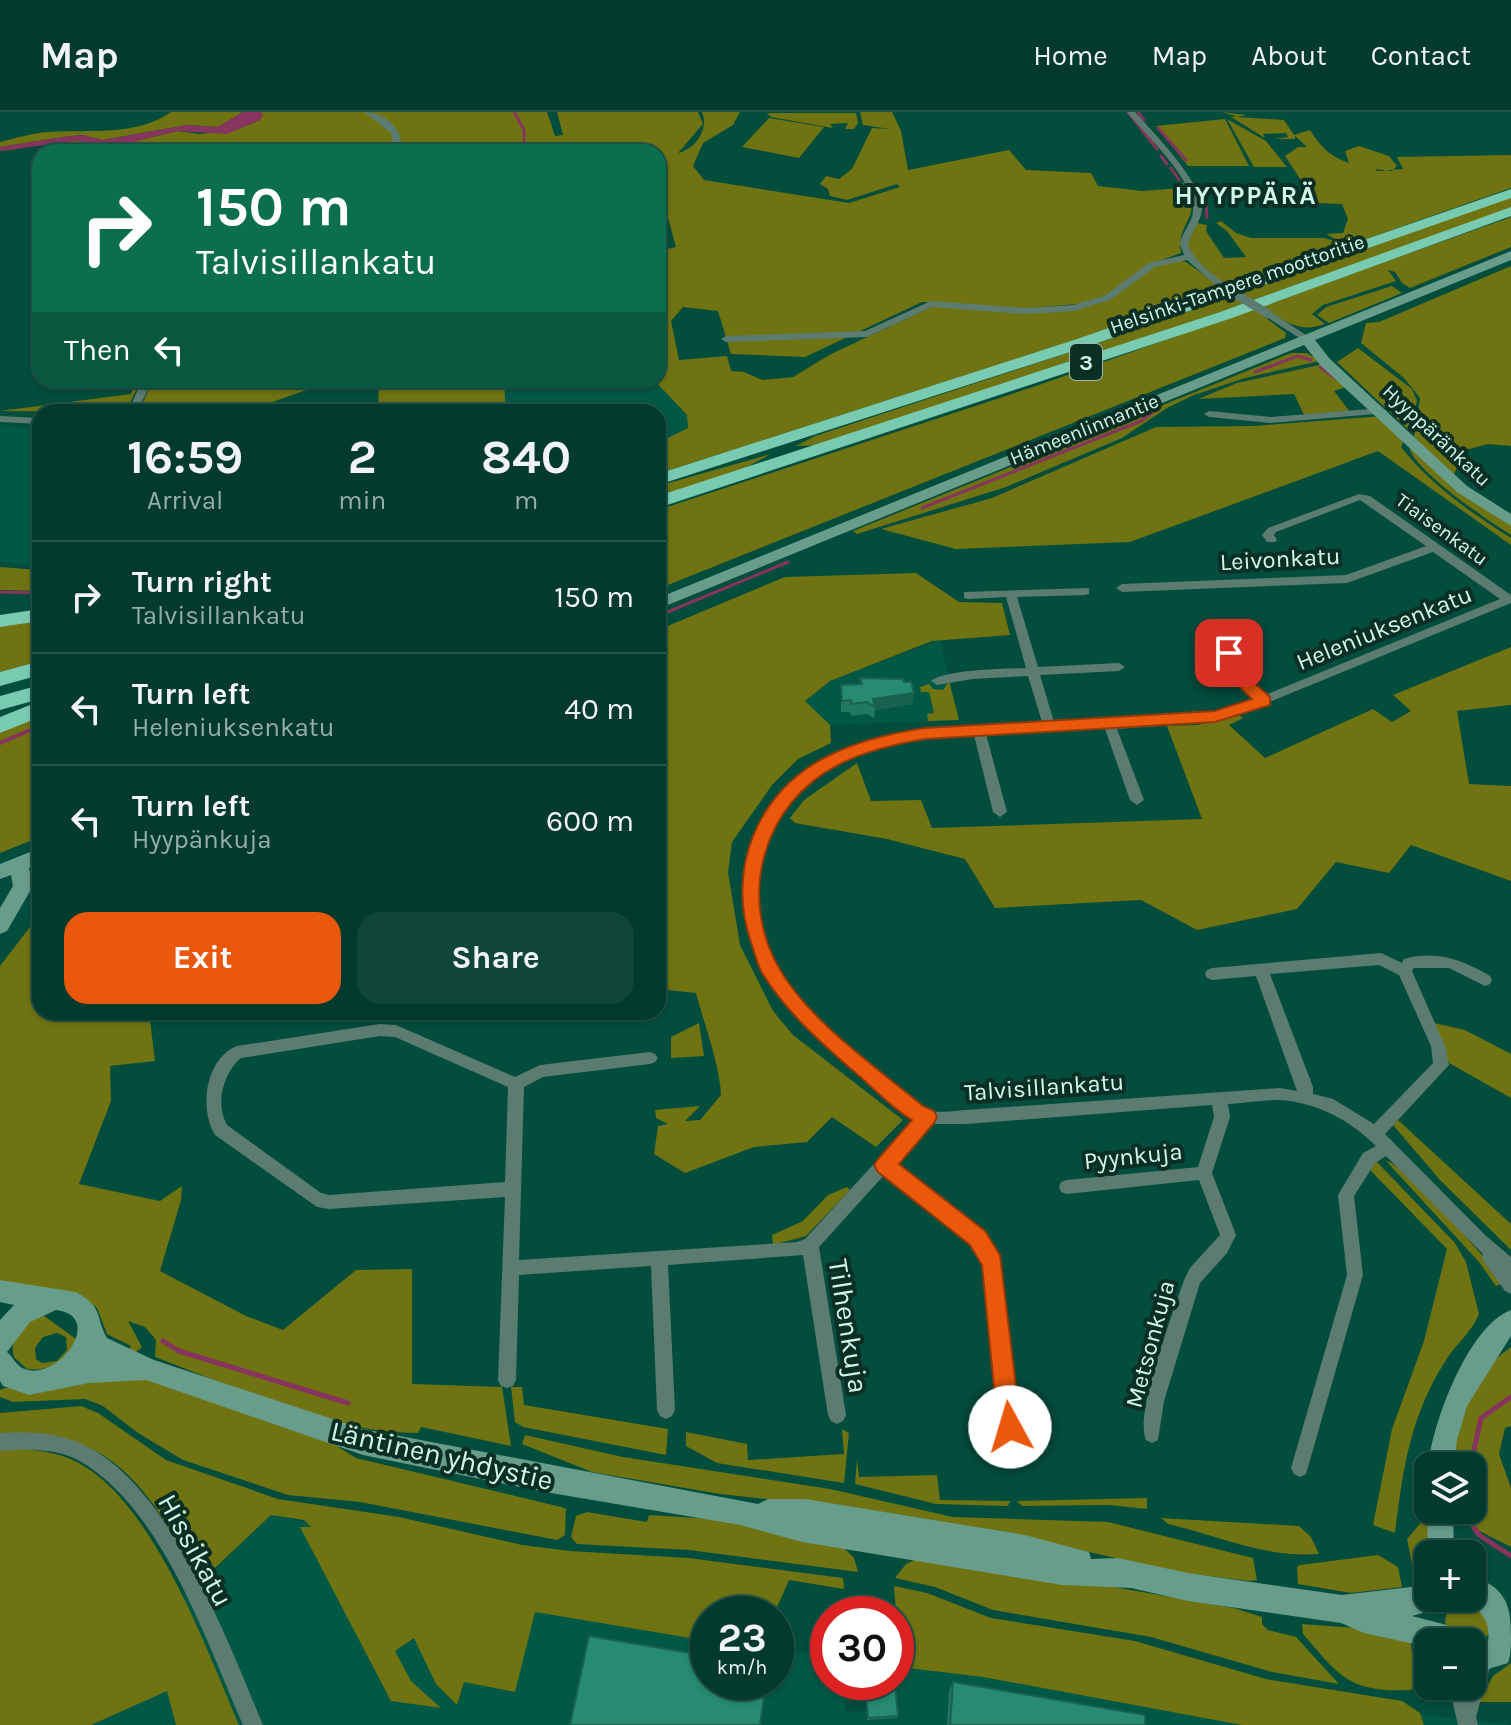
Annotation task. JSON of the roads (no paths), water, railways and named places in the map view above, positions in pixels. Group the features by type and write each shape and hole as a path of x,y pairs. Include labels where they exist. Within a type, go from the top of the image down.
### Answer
{"highway":[{"name":"Helsinki-Tampere moottoritie","path":"666,478 887,409 1202,303 1511,193"},
{"name":"Helsinki-Tampere moottoritie","path":"666,499 1226,315 1511,211"},
{"path":"0,604 32,603"},
{"path":"0,621 32,616"},
{"path":"0,679 32,670"},
{"path":"0,703 32,694"},
{"path":"0,726 32,712"}],"main road":[{"name":"Hämeenlinnantie","path":"666,601 1511,255"},
{"name":"Hyyppäränkatu","path":"1307,339 1325,362 1340,372 1462,489 1511,521"},
{"path":"0,923 23,886 9,868 32,858"},
{"path":"0,893 0,923"},
{"path":"0,1291 46,1301 65,1300 87,1314 91,1334 78,1360 54,1377"},
{"path":"2,1331 26,1310 46,1301"},
{"path":"1444,1452 1456,1401 1475,1366 1502,1344 1498,1331 1511,1321"},
{"name":"Läntinen yhdystie","path":"91,1334 98,1346 150,1370 363,1442 545,1479 740,1512 802,1529 1062,1571 1131,1575 1342,1609 1364,1619 1414,1632"},
{"path":"0,1361 8,1374 8,1381"},
{"name":"Läntinen yhdystie","path":"8,1381 89,1371 150,1370"},
{"name":"Läntinen yhdystie","path":"1342,1609 1362,1603 1414,1603"},
{"path":"1484,1612 1496,1643"}],"street":[{"path":"368,112 392,128 400,144"},
{"path":"1131,112 1197,200 1197,213 1183,239 1189,257 1221,285 1307,339"},
{"path":"726,339 867,334 931,304 1026,311 1074,308 1107,298 1152,265 1189,257"},
{"path":"1209,414 1271,420 1382,411"},
{"path":"0,419 32,421"},
{"name":"Tiaisenkatu","path":"1271,540 1268,535 1272,530 1363,497 1510,600"},
{"name":"Leivonkatu","path":"1122,588 1347,579 1435,547"},
{"path":"968,595 1085,591"},
{"path":"1011,595 1049,726"},
{"name":"Heleniuksenkatu","path":"927,1117 916,1112 813,1023 778,985 753,926 750,875 755,849 771,817 797,785 820,768 887,739 979,730 1215,716 1264,701 1510,600"},
{"path":"1229,653 1237,677 1264,701"},
{"path":"937,681 1119,667"},
{"path":"1109,723 1137,800"},
{"path":"979,730 1000,812"},
{"path":"1212,974 1381,959 1400,967 1438,1046 1441,1065 1375,1134"},
{"path":"1400,967 1439,959 1485,980"},
{"path":"1261,969 1305,1087 1305,1098"},
{"path":"512,1189 329,1202 317,1200 221,1130 214,1123 212,1112 222,1068 237,1052 380,1030 396,1031 516,1084"},
{"path":"516,1084 540,1071 650,1058"},
{"path":"507,1380 516,1084"},
{"name":"Talvisillankatu","path":"927,1117 1280,1094 1305,1098 1338,1108 1375,1134 1479,1240 1511,1267"},
{"path":"1204,1173 1222,1117 1219,1098"},
{"path":"512,1268 797,1249 810,1245 927,1117"},
{"path":"1300,1468 1355,1275 1346,1195 1369,1158 1388,1147"},
{"path":"885,1165 977,1238 992,1262 1010,1427"},
{"name":"Pyynkuja","path":"1067,1187 1204,1173"},
{"name":"Metsonkuja","path":"1152,1434 1155,1401 1192,1280 1197,1270 1224,1245 1228,1235 1204,1173"},
{"name":"Talvisillankatu","path":"1479,1240 1511,1286"},
{"name":"Tilhenkuja","path":"810,1245 837,1415"},
{"path":"659,1258 666,1410"},
{"name":"Hissikatu","path":"0,1442 43,1442 84,1455 133,1496 187,1582 253,1725"},
{"path":"1468,1720 1496,1643"},
{"path":"1463,1700 1468,1720"}],"waterway":[{"path":"514,112 524,130 524,144"},
{"path":"1128,112 1157,149"},
{"path":"1138,112 1144,120"},
{"path":"1158,128 1186,160"},
{"path":"1161,156 1167,164"},
{"path":"1171,168 1179,180"},
{"path":"1194,184 1206,201 1207,218"},
{"path":"1255,372 1298,356 1311,360"},
{"path":"1320,367 1335,378"},
{"path":"922,508 1141,421 1154,411"},
{"path":"666,613 788,562"},
{"path":"0,592 32,593"},
{"path":"23,733 32,729"},
{"path":"0,743 28,731"},
{"path":"163,1341 179,1351 348,1403"},
{"path":"1511,1397 1481,1418 1472,1459 1473,1526 1479,1535 1511,1556"}],"district":[{"name":"HYYPPÄRÄ","path":"1246,195"}]}
